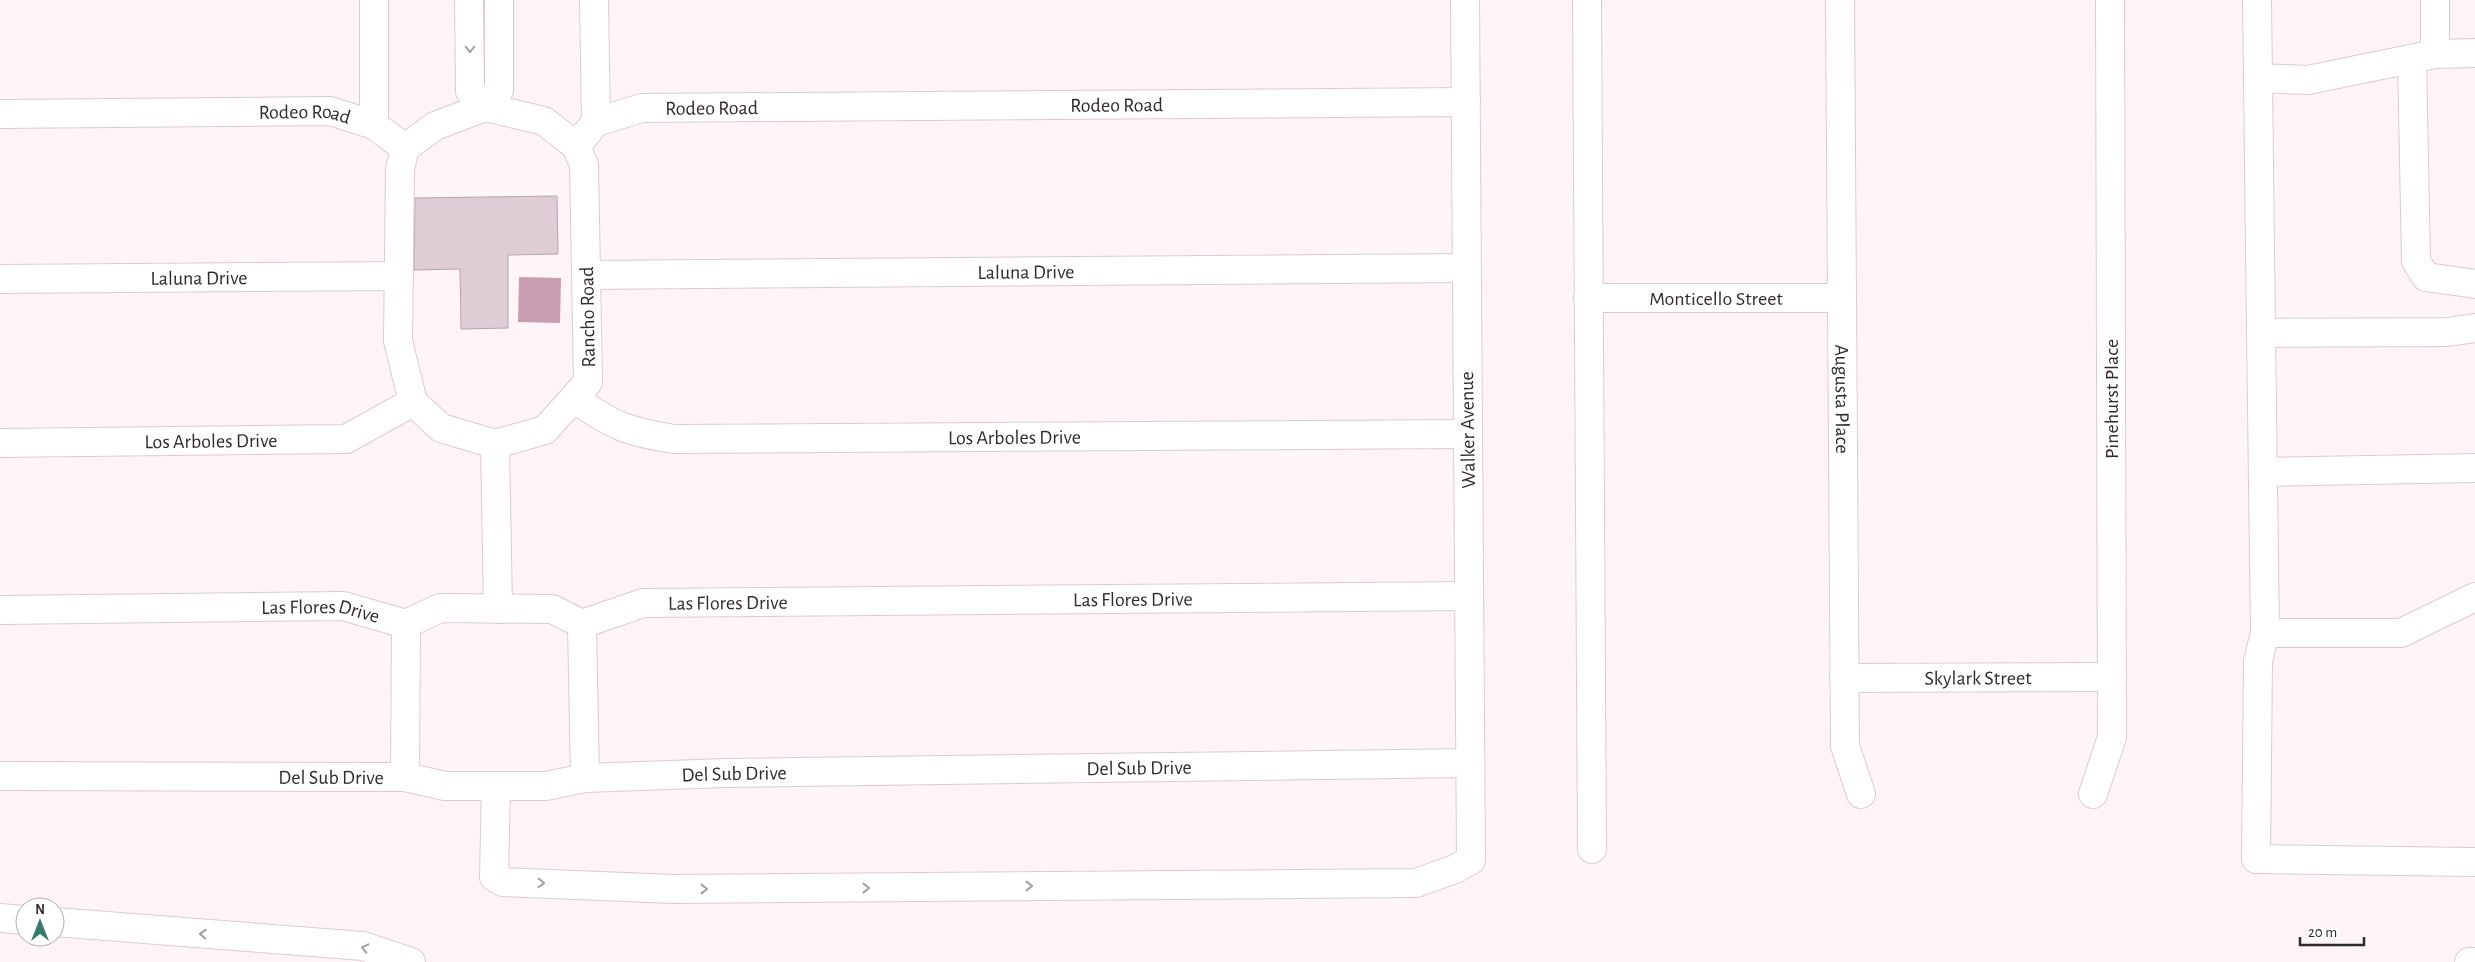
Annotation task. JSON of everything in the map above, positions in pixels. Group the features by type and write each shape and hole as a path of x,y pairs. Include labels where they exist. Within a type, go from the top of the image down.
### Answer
{"main road":[{"path":"374,0 374,125"},
{"path":"469,0 470,91 485,108"},
{"path":"485,108 499,90 499,0"},
{"path":"498,609 496,444 441,428 413,402 398,341 400,169 405,148 435,126 485,108 544,121 576,146 596,122 594,0"},
{"name":"Walker Avenue","path":"496,786 494,877 503,882 674,889 1416,883 1455,869 1471,860 1470,596 1466,434 1465,0"},
{"path":"1587,0 1592,849"},
{"name":"Augusta Place","path":"1840,0 1845,746 1861,794"},
{"name":"Pinehurst Place","path":"2093,794 2112,737 2110,0"},
{"path":"2257,0 2265,633 2258,661 2256,859 2475,862"},
{"path":"2434,0 2423,56 2416,261 2426,277 2475,284"},
{"path":"2258,78 2308,80 2423,56 2475,54"},
{"name":"Rodeo Road","path":"596,122 642,108 1466,102"},
{"name":"Rodeo Road","path":"0,114 330,111 374,125 405,148"},
{"name":"Rancho Road","path":"496,444 546,430 588,382 584,165 576,146"},
{"name":"Laluna Drive","path":"587,274 1466,268"},
{"name":"Laluna Drive","path":"0,279 399,276"},
{"name":"Monticello Street","path":"1588,298 1842,298"},
{"path":"2260,333 2447,332 2475,328"},
{"name":"Los Arboles Drive","path":"574,398 602,419 637,434 674,439 1466,434"},
{"name":"Los Arboles Drive","path":"0,443 346,439 413,402"},
{"path":"2263,472 2475,468"},
{"name":"Las Flores Drive","path":"0,610 343,606 406,624 440,608 552,609 582,624 643,603 1470,596"},
{"path":"2265,633 2401,633 2475,597"},
{"path":"405,777 406,624"},
{"path":"582,624 585,778"},
{"name":"Skylark Street","path":"1844,678 2112,676"},
{"name":"Del Sub Drive","path":"0,776 405,777 445,786 546,786 585,778 735,773 1470,763"},
{"path":"0,918 15,919"},
{"path":"65,923 363,946 411,962"},
{"path":"2469,962 2475,962"}],"shaded area":[{"path":"519,277 561,278 560,323 518,322"}],"building":[{"path":"557,196 558,254 508,255 508,328 461,329 460,269 414,270 415,198"}]}
